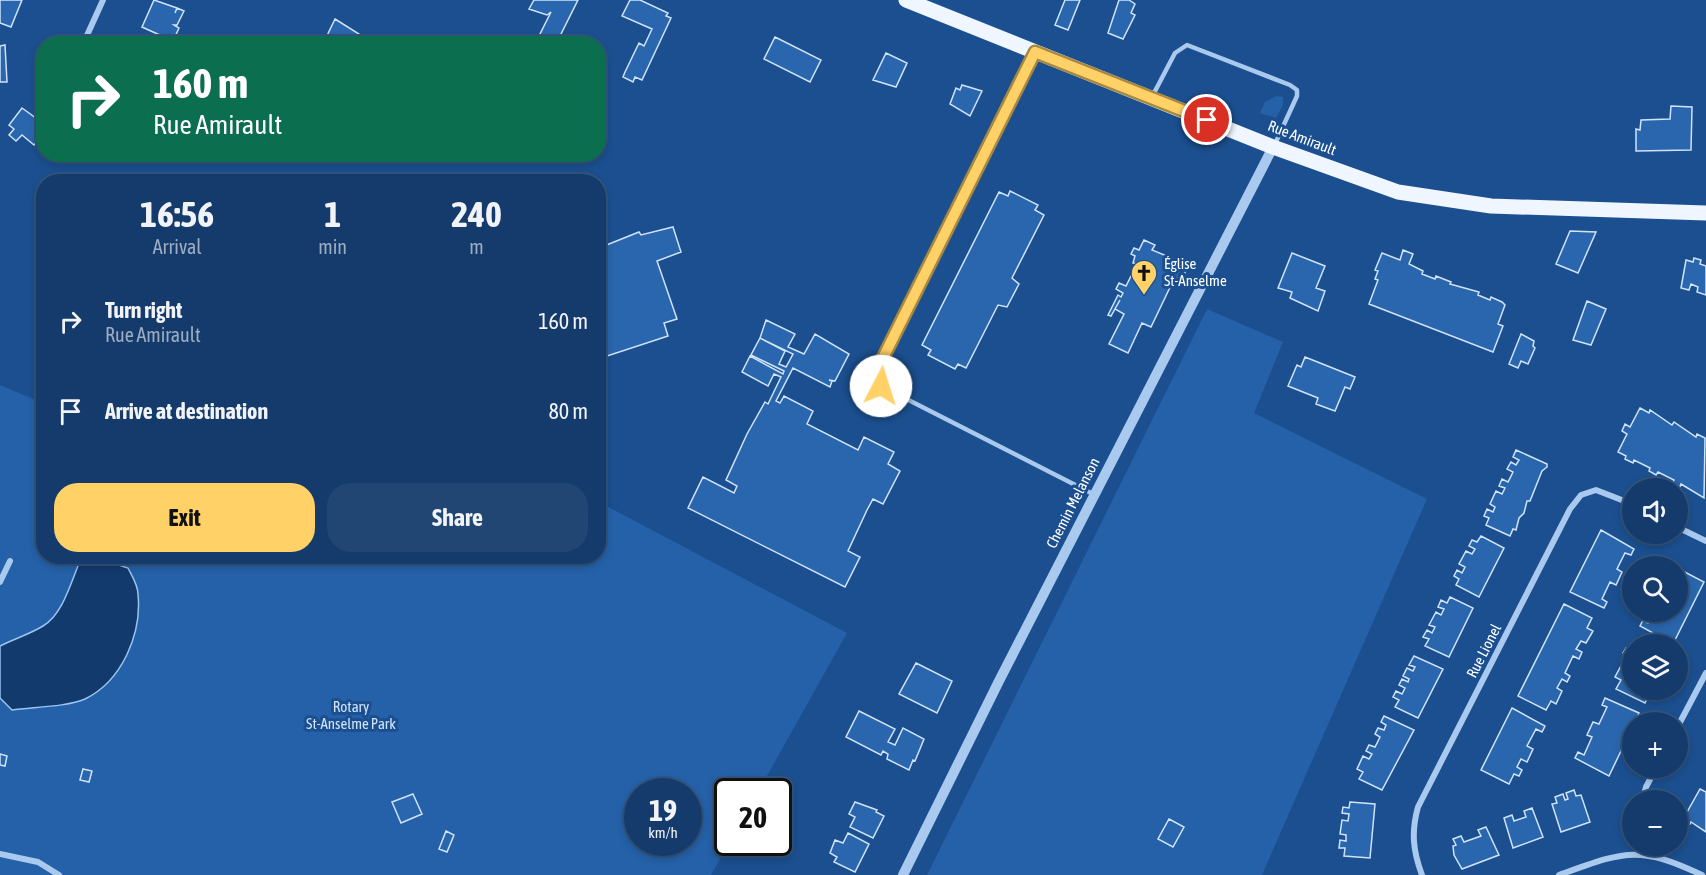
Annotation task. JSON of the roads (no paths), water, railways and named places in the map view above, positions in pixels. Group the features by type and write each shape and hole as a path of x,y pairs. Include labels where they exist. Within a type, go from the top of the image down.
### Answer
{"main road":[{"name":"Rue Amirault","path":"906,0 1274,147 1398,192 1491,206 1706,213"}],"street":[{"path":"87,36 103,0"},
{"name":"Chemin Melanson","path":"903,875 1095,494 1274,147"},
{"name":"Rue Lionel","path":"1422,875 1412,841 1418,807 1570,509 1581,495 1596,490 1622,500"},
{"path":"1688,532 1706,541"},
{"path":"0,582 10,561"},
{"path":"1685,712 1706,673"},
{"path":"0,854 38,862 58,875"},
{"path":"1559,875 1622,854"},
{"path":"1654,856 1702,875"}],"lane":[{"path":"1151,98 1175,53 1184,46 1194,46 1295,87 1298,93 1296,100 1274,147"},
{"path":"1035,52 879,366 881,386 1095,494"}],"place":[{"name":"Église St-Anselme","path":"1144,296"}],"park label":[{"name":"Rotary St-Anselme Park","path":"351,716"}]}
